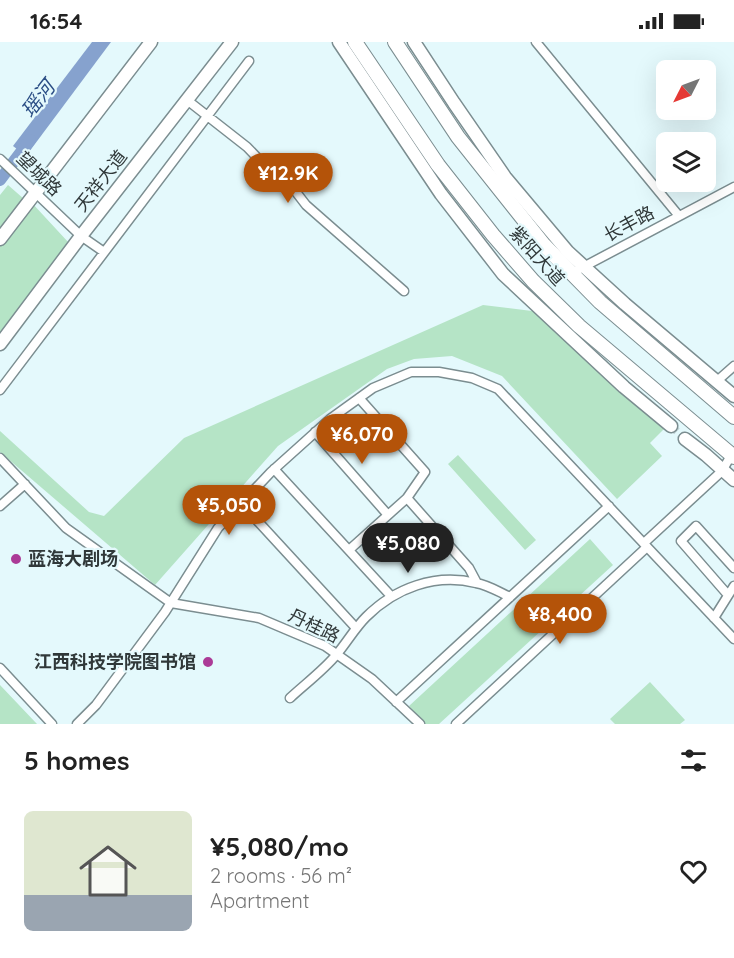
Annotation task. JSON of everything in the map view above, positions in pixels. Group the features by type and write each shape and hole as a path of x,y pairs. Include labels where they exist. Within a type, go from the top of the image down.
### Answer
{"highway":[{"name":"紫阳大道","path":"354,42 438,165 493,236 533,281 579,326 733,454"},
{"name":"紫阳大道","path":"395,42 458,137 544,245 578,270 600,302 734,417"}],"main road":[{"path":"0,239 31,189 151,42"},
{"name":"天祥大道","path":"0,344 232,42"},
{"path":"339,42 441,194 503,274 624,387 670,426"},
{"path":"414,42 505,177 568,252 578,270 625,304 734,396"},
{"path":"685,439 734,480"}],"street":[{"path":"536,42 679,216"},
{"path":"0,390 249,61"},
{"path":"187,100 247,147 271,172 296,192 306,206 404,291"},
{"name":"望城路","path":"0,159 81,236 104,252"},
{"name":"长丰路","path":"578,270 734,187"},
{"path":"717,381 734,366"},
{"path":"77,724 96,705 171,603 218,528 274,469 330,419 373,388 411,372 439,372 472,378 498,389 734,639"},
{"path":"349,550 407,498 424,472 359,398"},
{"path":"315,432 388,515"},
{"path":"456,724 722,471 733,454"},
{"path":"0,458 66,528 171,603"},
{"path":"274,469 391,596"},
{"path":"0,506 25,484"},
{"path":"407,498 469,568 477,583"},
{"path":"241,504 356,628"},
{"path":"396,702 609,506"},
{"path":"728,595 681,541 696,526 734,568"},
{"path":"290,698 336,655 368,615 391,596 416,585 443,580 477,583 510,597"},
{"path":"714,618 734,586"},
{"name":"丹桂路","path":"171,603 259,618 325,646 372,679 420,724"},
{"path":"0,668 52,724"}],"green space":[{"path":"8,185 24,199 0,232 0,195"},
{"path":"32,203 69,243 0,335 0,246"},
{"path":"483,305 548,313 669,416 672,421 650,443 662,456 617,499 502,376 452,356 414,359 387,369 278,446 155,585 0,452 0,431 89,512 104,516 184,438"},
{"path":"458,455 536,540 525,550 448,464"},
{"path":"590,539 613,565 439,724 425,724 409,706"},
{"path":"650,682 685,720 680,724 615,724 610,719"},
{"path":"0,685 37,724 0,724"}],"water":[{"path":"92,42 111,42 26,156 13,146"}],"waterway":[{"name":"瑶河","path":"0,180 30,140"}],"tunnel":[{"path":"671,426 685,439"}],"place":[{"name":"蓝海大剧场","path":"16,559"},
{"name":"江西科技学院图书馆","path":"208,662"}]}
